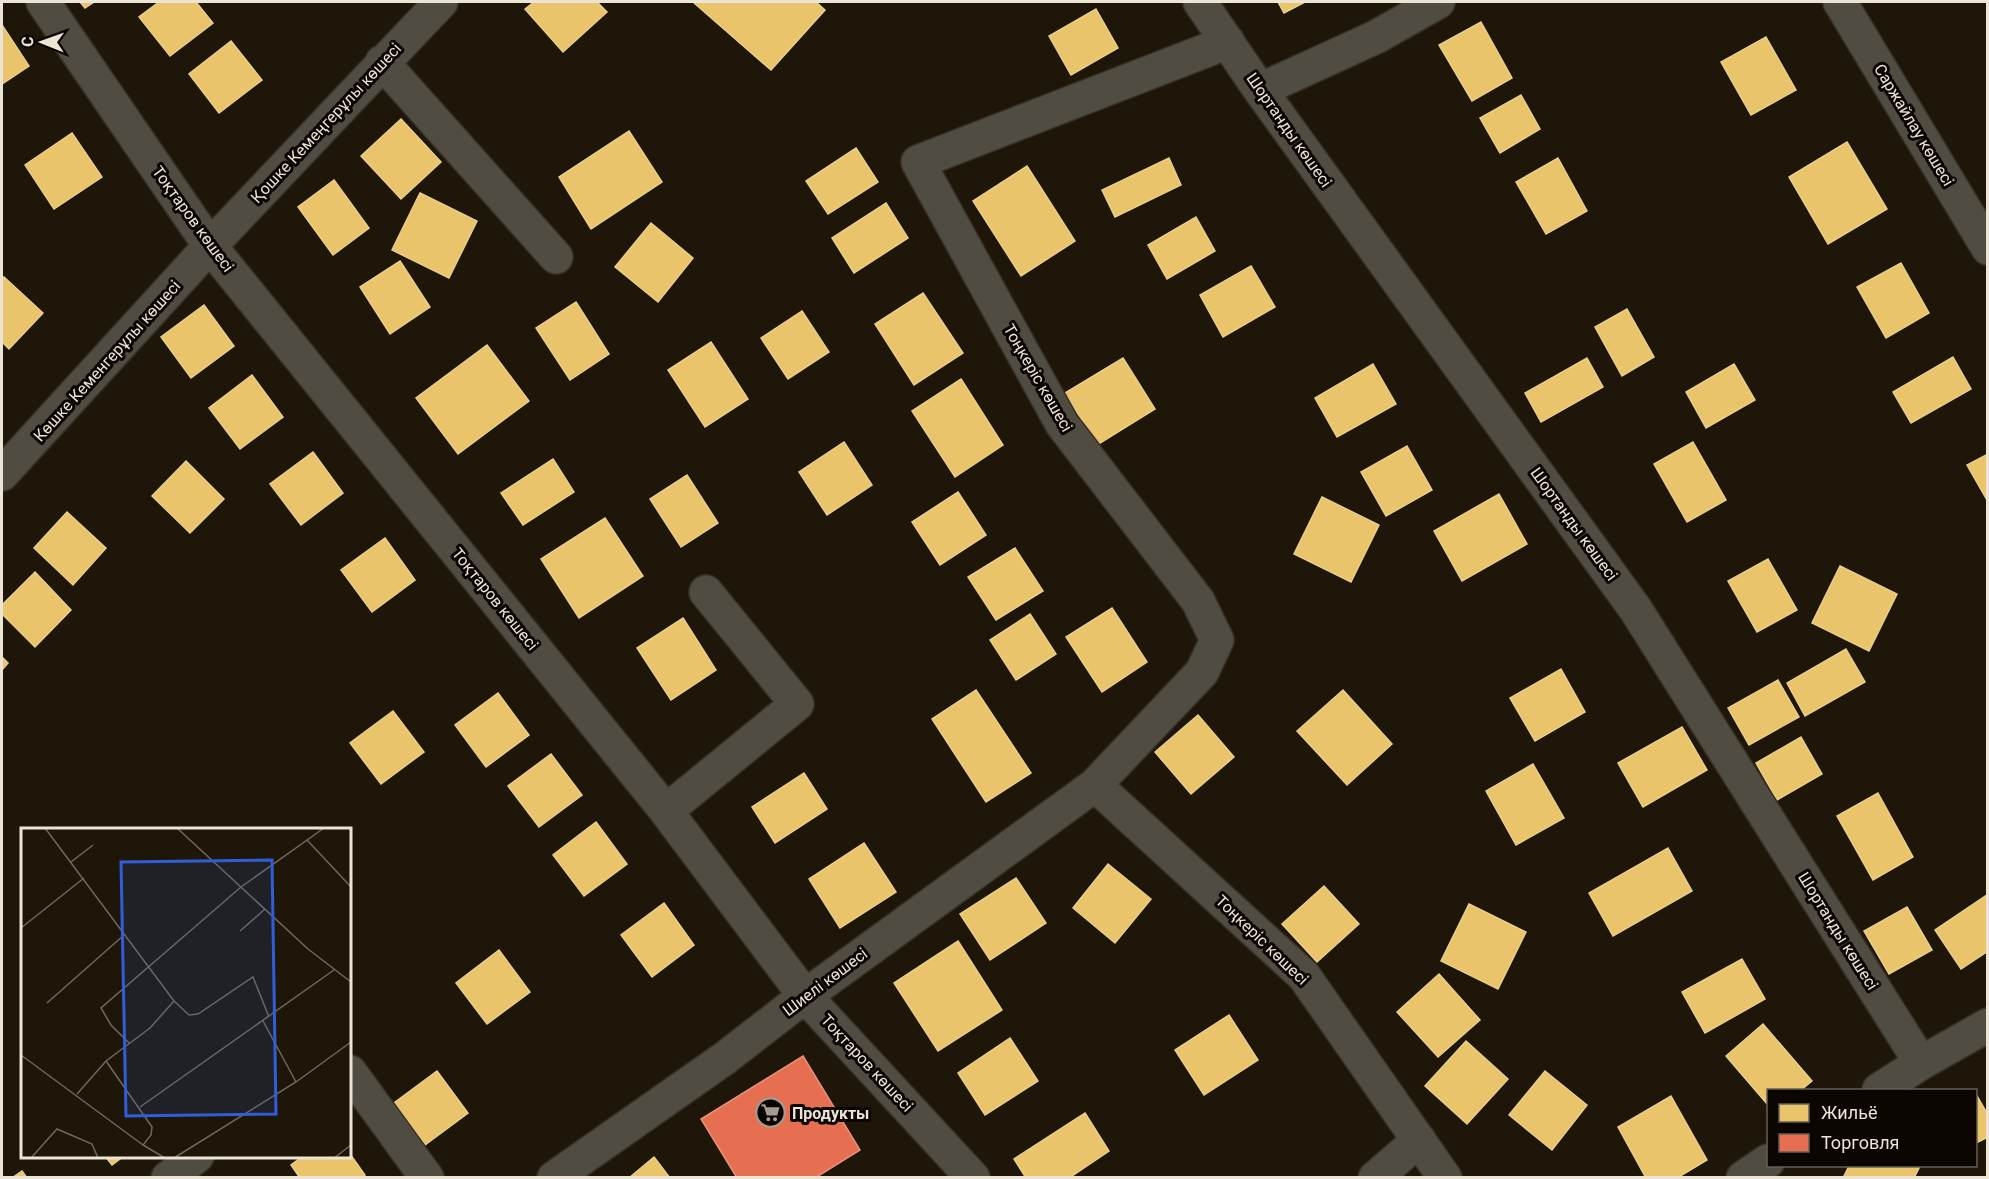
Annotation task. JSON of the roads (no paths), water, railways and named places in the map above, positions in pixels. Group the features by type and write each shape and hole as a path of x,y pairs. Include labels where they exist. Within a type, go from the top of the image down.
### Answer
{"street":[{"name":"Тоқтаров көшесі","path":"43,2 210,246 666,811 805,996 973,1178"},
{"name":"Қошке Кемеңгерұлы көшесі","path":"210,246 441,2"},
{"name":"Шортанды көшесі","path":"1200,2 1260,90 1636,610 1921,1063"},
{"path":"1260,90 1376,37 1438,2"},
{"name":"Саржайлау көшесі","path":"1840,2 1988,248"},
{"name":"Тоңкерiс көшесі","path":"1202,672 1217,640 1198,601 1062,424 918,162 1228,42"},
{"path":"382,62 556,257"},
{"name":"Көшке Кеменгерұлы көшесі","path":"2,474 210,246"},
{"path":"666,811 797,704 706,592"},
{"name":"Шиелі көшесі","path":"566,1174 725,1058 805,996 1095,785 1202,672"},
{"name":"Тоңкерiс көшесі","path":"1095,785 1304,976 1445,1178"},
{"path":"1881,1089 1988,1025"},
{"path":"351,1073 427,1178"},
{"path":"1375,1178 1419,1140"},
{"path":"168,1178 194,1158"},
{"path":"1743,1178 1767,1162"}],"place":[{"name":"Продукты","path":"771,1113"}]}
